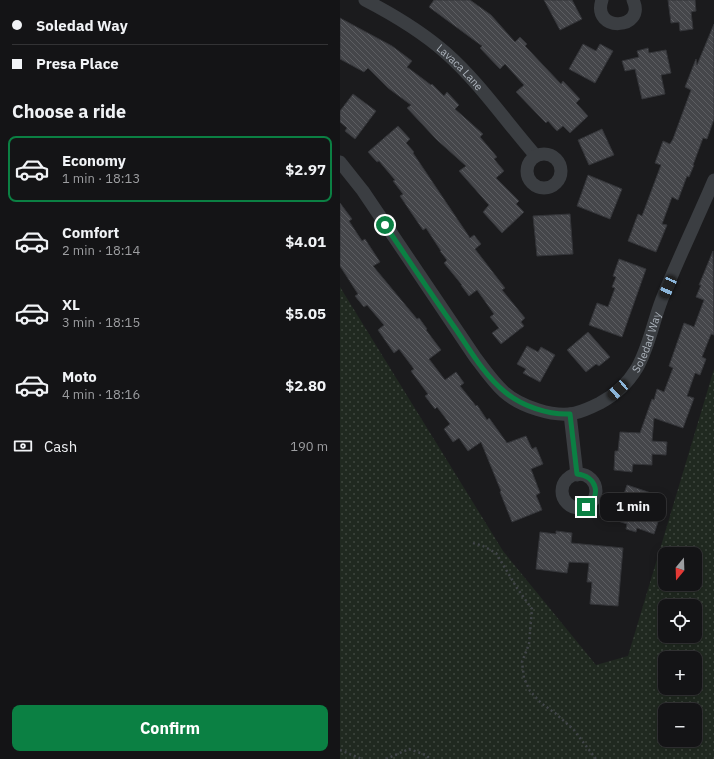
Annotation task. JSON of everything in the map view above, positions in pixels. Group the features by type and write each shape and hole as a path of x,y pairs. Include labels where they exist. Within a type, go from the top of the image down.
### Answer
{"street":[{"name":"Lavaca Lane","path":"365,0 426,36 447,54 468,75 536,156"},
{"path":"602,0 601,10 605,19 615,24 620,24 630,20 633,15 635,10 633,0"},
{"name":"Soledad Way","path":"340,162 363,191 470,351 492,379 505,392 520,402 540,410 561,414 575,414 611,397 626,383 637,368 662,300 714,180"},
{"path":"570,414 577,474"}],"path":[{"path":"473,543 483,546 496,553 532,609 529,644 522,662 524,678 530,691 541,703 574,730 596,759"},
{"path":"386,759 409,749 426,755 430,759"},
{"path":"340,750 362,759"}],"shaded area":[{"path":"340,287 503,551 596,665 628,656 658,556 658,591 702,591 702,547 661,547 714,369 714,759 340,759"}],"building":[{"path":"434,0 470,0 491,15 515,42 520,37 527,44 525,46 561,84 563,81 580,99 576,103 588,116 570,133 563,126 557,131 548,121 546,123 516,92 524,85 505,64 500,69 480,48 482,46 429,7"},
{"path":"544,0 572,0 582,19 560,30"},
{"path":"668,0 695,0 696,11 691,12 693,29 680,31 679,22 671,23"},
{"path":"340,18 392,46 412,61 407,67 431,85 432,84 444,96 447,92 459,105 455,109 483,134 480,137 497,157 494,159 504,171 496,178 519,201 516,204 524,212 502,233 483,212 489,205 459,171 466,166 437,140 407,108 411,105 388,88 368,68 364,72 340,59"},
{"path":"714,24 714,119 707,139 703,138 694,165 689,177 687,176 678,200 672,197 662,224 667,225 656,252 628,241 638,214 642,216 661,165 655,163 663,141 670,144 673,139 691,90 685,87 696,59 697,65"},
{"path":"583,44 596,51 600,44 613,51 595,83 569,69"},
{"path":"648,48 649,53 666,50 671,73 661,75 665,94 642,99 635,69 625,71 622,61 639,57 637,51"},
{"path":"353,94 376,111 355,139 345,131 347,128 340,122 340,111"},
{"path":"398,126 410,139 406,143 414,152 413,153 470,238 474,235 481,244 475,249 505,288 502,290 525,318 521,322 524,326 501,344 492,333 499,328 490,317 494,314 477,290 469,296 444,263 447,260 426,228 423,230 400,196 403,194 393,181 395,180 379,161 377,162 368,152"},
{"path":"602,129 614,155 589,165 578,140"},
{"path":"588,175 622,189 610,219 577,206"},
{"path":"340,203 352,219 349,221 362,241 365,239 380,262 373,266 417,319 419,318 441,350 429,359 445,380 456,372 464,383 460,386 476,406 477,405 487,420 489,418 507,443 526,436 532,449 536,447 543,464 531,469 540,493 536,495 542,510 512,522 481,442 468,451 459,438 453,442 444,429 450,424 437,407 435,409 425,396 428,394 411,371 414,369 399,349 394,353 378,330 384,325 367,305 364,307 355,296 358,294 340,266"},
{"path":"570,214 573,254 537,256 533,216"},
{"path":"713,251 714,335 711,334 702,357 706,359 700,375 695,373 687,396 694,398 683,428 654,418 652,441 667,442 666,455 652,454 652,465 633,464 632,472 614,470 615,451 618,451 620,432 640,433 657,389 664,392 673,368 669,366 684,323 694,327 704,300 696,297 701,285 699,285"},
{"path":"619,259 646,269 622,337 589,325 597,303 608,307 615,288 612,287 616,277 613,276"},
{"path":"588,332 610,357 599,366 596,364 586,372 567,350"},
{"path":"527,346 538,352 541,347 555,355 540,382 523,373 526,369 517,364"},
{"path":"627,485 666,498 654,534 637,528 636,532 626,529 627,524 615,520"},
{"path":"556,531 572,533 571,543 623,548 618,606 590,604 592,582 587,582 589,563 569,562 567,573 536,569 540,532 556,534"}],"route":[{"path":"385,225 475,357 492,379 505,392 520,402 540,410 570,414 577,474 589,478 595,487 596,493 594,499 591,504 586,507"}]}
